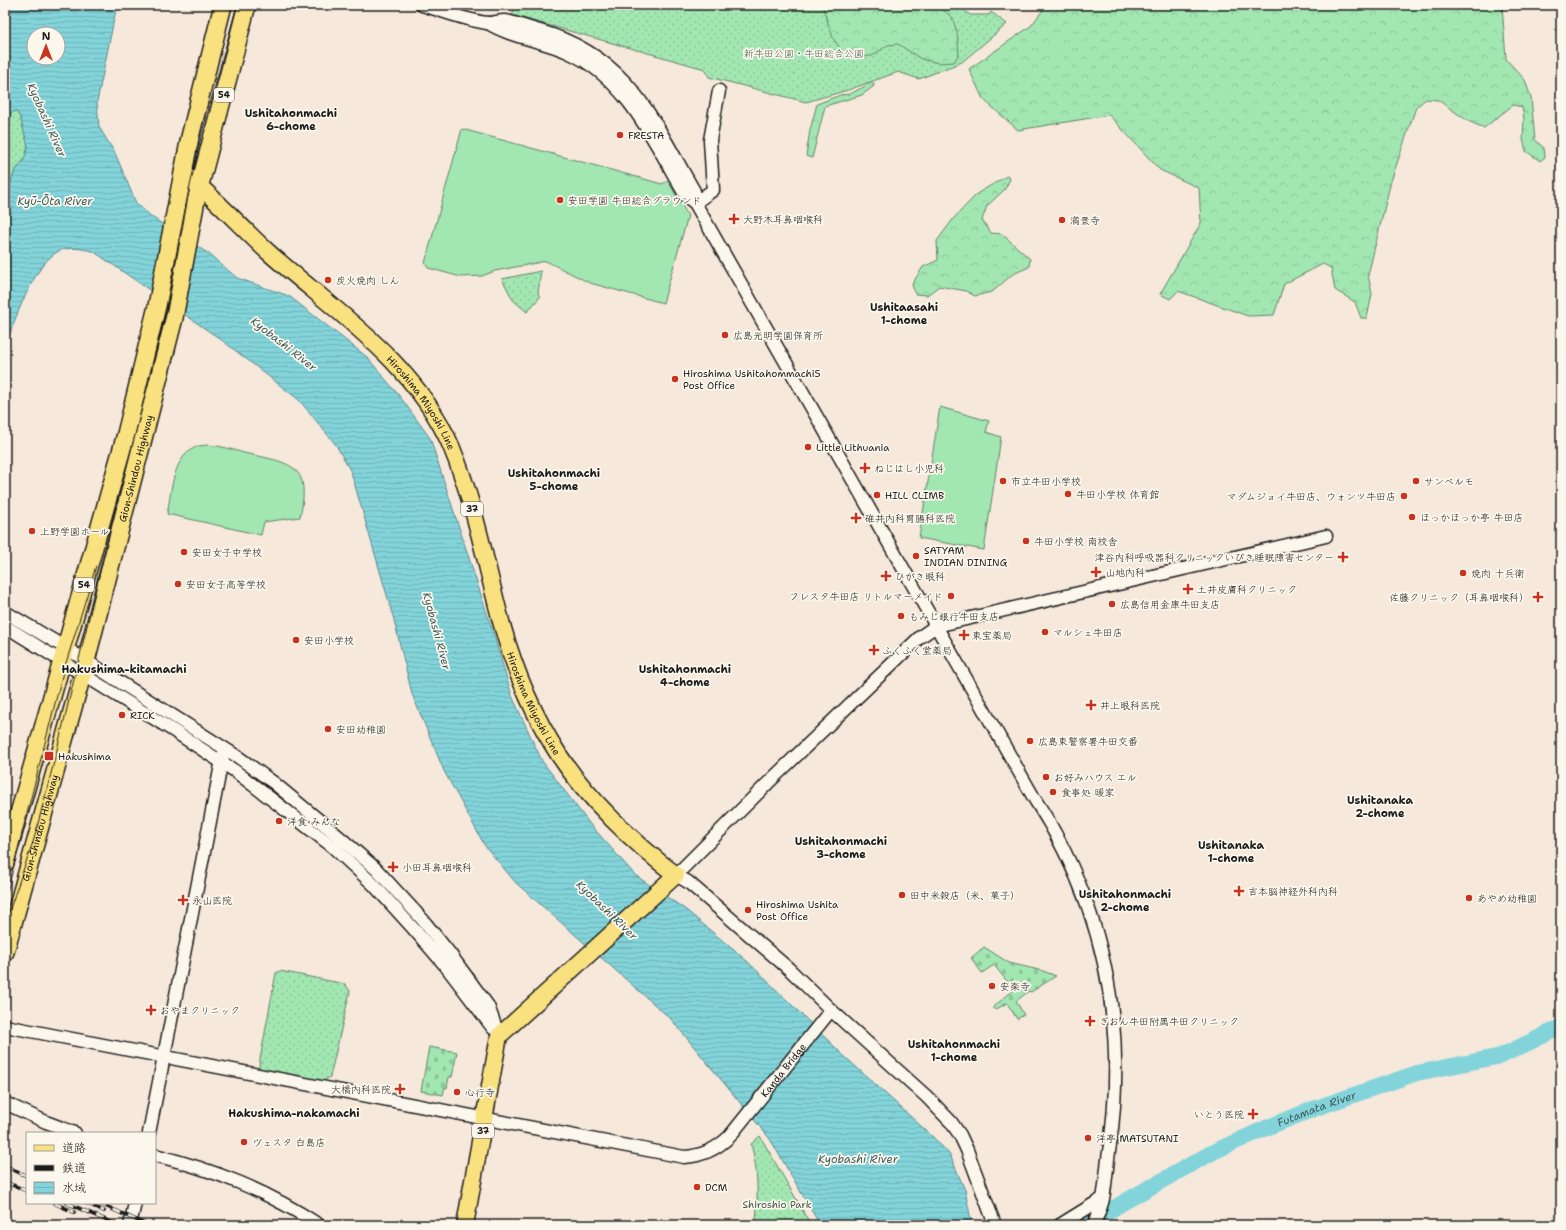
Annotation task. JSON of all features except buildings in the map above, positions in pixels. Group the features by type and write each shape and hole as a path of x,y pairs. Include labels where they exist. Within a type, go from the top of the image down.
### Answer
{"highway":[{"name":"54","path":"183,172 193,122 223,5"},
{"name":"Gion-Shindou Highway","path":"5,952 84,667 174,318 195,203 247,5"},
{"name":"Gion-Shindou Highway","path":"5,863 126,434 157,306 178,190 183,172"}],"main road":[{"name":"Hiroshima Miyoshi Line","path":"183,172 200,186 267,251 380,348 412,383 425,400 451,446 476,522 514,666 534,713 559,756 589,794 621,827 659,862 672,879"},
{"path":"499,1036 672,879"},
{"name":"37","path":"465,1225 499,1036"}],"street":[{"path":"422,5 488,23 501,31 568,52 592,65 606,76 630,103 686,196 695,203 1034,798 1056,833 1087,900 1102,949 1115,1036 1114,1115 1102,1201 1094,1225"},
{"path":"695,203 713,190 710,140 719,91"},
{"path":"672,879 770,781 920,637 936,626 1326,536"},
{"path":"5,612 64,655"},
{"path":"5,626 64,655 224,748 274,783 376,869 422,919 488,1006 499,1036"},
{"path":"84,667 174,731 222,762 269,796 332,846 373,884 445,965 499,1036"},
{"path":"149,1132 224,748"},
{"path":"672,879 688,882 790,969 831,1010 927,1097 951,1122 960,1135 967,1150 994,1225"},
{"name":"Kanda Bridge","path":"5,1026 684,1158 702,1155 716,1149 730,1136 823,1022 831,1010"},
{"path":"5,1104 72,1132"},
{"path":"156,1155 197,1166 261,1190 319,1225"},
{"path":"1060,1225 1102,1201"},
{"path":"130,1225 135,1204"}],"green space":[{"name":"新牛田公園・牛田総合公園","path":"498,5 958,5 970,15 989,15 991,12 1007,24 962,62 919,79 898,72 848,90 806,102 709,77 705,69 512,15 514,10"},
{"path":"822,5 937,5 952,17 957,32 959,54 954,62 939,63 921,59 898,44 888,45 872,56 846,57 833,38"},
{"path":"1044,5 1502,5 1506,59 1525,80 1531,98 1535,140 1544,148 1545,157 1540,161 1526,151 1523,139 1524,118 1522,107 1513,105 1484,128 1468,121 1438,100 1426,99 1416,107 1391,181 1368,275 1372,294 1367,318 1361,318 1355,302 1335,290 1331,268 1323,264 1284,284 1274,315 1248,316 1178,291 1170,299 1160,294 1201,223 1199,188 1160,170 1109,115 1018,130 983,99 969,69 1031,26 1045,7"},
{"path":"871,83 874,83 874,86 862,95 825,106 812,158 806,156 810,130 817,104 840,95 850,94"},
{"path":"16,111 20,117 28,146 24,160 15,171 5,198 5,164 10,149 10,113"},
{"name":"安田学園 牛田総合グラウンド","path":"462,129 662,184 668,181 688,216 663,303 590,283 546,261 495,271 482,276 461,277 428,268 425,263"},
{"path":"1007,176 1010,179 1005,189 987,206 982,220 991,233 1002,234 1030,259 1029,267 1013,274 992,292 975,296 966,291 939,286 927,295 915,294 912,284 923,267 938,260 937,241 954,218 978,193"},
{"path":"541,271 538,293 540,297 527,312 513,300 502,279"},
{"path":"940,407 989,421 986,432 1001,437 984,550 919,538"},
{"path":"210,445 222,447 285,463 294,468 300,476 303,486 303,499 300,517 264,522 261,535 167,514 172,484 178,465 183,457 199,446"},
{"path":"984,947 1009,963 1043,971 1056,976 1031,992 1029,991 1016,1001 1024,1015 1017,1019 1007,1003 995,1010 993,1007 1014,990 994,965 982,973 971,958"},
{"path":"280,971 345,984 350,991 330,1077 324,1081 260,1069 259,1065 276,973"},
{"path":"429,1047 457,1052 452,1077 449,1077 447,1088 445,1087 443,1095 421,1091"},
{"name":"Shiroshio Park","path":"760,1136 811,1225 775,1225 770,1222 756,1221 757,1182 751,1144"}],"water":[{"name":"Kyobashi River","path":"5,5 117,5 97,102 99,127 115,153 136,203 153,218 209,254 237,278 289,296 367,357 401,398 430,438 492,629 512,696 542,761 589,823 635,875 686,910 747,961 843,1055 933,1137 950,1155 965,1190 972,1225 820,1225 770,1139 671,1019 516,883 485,846 444,771 412,694 393,616 351,472 336,445 299,400 223,341 93,251 76,248 63,249 50,258 33,280 19,309 5,347 5,198 15,171 24,160 28,146 20,117 16,111 11,113 9,131 10,149 5,164"}],"waterway":[{"name":"Futamata River","path":"1087,1225 1124,1202 1213,1152 1266,1128 1316,1108 1417,1073 1501,1056 1561,1027"}],"tram line":[{"path":"5,923 34,839 55,758 103,560 167,311 190,186 201,137 237,5"},
{"path":"5,900 62,676 96,566"}],"railway":[{"path":"5,1166 26,1176"},
{"path":"5,1182 26,1191"},
{"path":"56,1204 74,1212"},
{"path":"69,1204 117,1225"},
{"path":"88,1204 104,1211"},
{"path":"101,1204 147,1225"}],"place":[{"name":"FRESTA","path":"620,135"},
{"name":"安田学園 牛田総合グラウンド","path":"560,200"},
{"name":"大野木耳鼻咽喉科","path":"734,219"},
{"name":"満景寺","path":"1062,220"},
{"name":"炭火焼肉 しん","path":"328,280"},
{"name":"広島光明学園保育所","path":"725,335"},
{"name":"Hiroshima Ushitahommachi5 Post Office","path":"675,379"},
{"name":"Little Lithuania","path":"808,447"},
{"name":"ねじはし小児科","path":"865,468"},
{"name":"市立牛田小学校","path":"1003,481"},
{"name":"サンベルモ","path":"1416,481"},
{"name":"牛田小学校 体育館","path":"1068,494"},
{"name":"HILL CLIMB","path":"877,495"},
{"name":"マダムジョイ牛田店、ウォンツ牛田店","path":"1404,496"},
{"name":"ほっかほっか亭 牛田店","path":"1412,517"},
{"name":"碓井内科胃腸科医院","path":"856,518"},
{"name":"上野学園ホール","path":"32,531"},
{"name":"牛田小学校 南校舎","path":"1026,541"},
{"name":"安田女子中学校","path":"184,552"},
{"name":"SATYAM INDIAN DINING","path":"916,556"},
{"name":"津谷内科呼吸器科クリニックいびき睡眠障害センター","path":"1343,557"},
{"name":"山地内科","path":"1096,572"},
{"name":"焼肉 十兵衛","path":"1463,573"},
{"name":"ひがき眼科","path":"886,576"},
{"name":"安田女子高等学校","path":"178,584"},
{"name":"土井皮膚科クリニック","path":"1188,589"},
{"name":"フレスタ牛田店 リトルマーメイド","path":"951,596"},
{"name":"佐藤クリニック（耳鼻咽喉科）","path":"1538,597"},
{"name":"広島信用金庫牛田支店","path":"1112,604"},
{"name":"もみじ銀行牛田支店","path":"901,616"},
{"name":"マルシェ牛田店","path":"1045,632"},
{"name":"東宝薬局","path":"964,635"},
{"name":"安田小学校","path":"296,640"},
{"name":"ふくふく堂薬局","path":"874,650"},
{"name":"井上眼科医院","path":"1091,705"},
{"name":"RICK","path":"122,715"},
{"name":"安田幼稚園","path":"328,729"},
{"name":"広島東警察署牛田交番","path":"1030,741"},
{"name":"Hakushima","path":"49,756"},
{"name":"お好みハウス エル","path":"1046,777"},
{"name":"食事処 暖家","path":"1053,792"},
{"name":"洋食 みんな","path":"279,821"},
{"name":"小田耳鼻咽喉科","path":"393,867"},
{"name":"吉本脳神経外科内科","path":"1239,891"},
{"name":"田中米穀店（米、菓子）","path":"902,895"},
{"name":"あやめ幼稚園","path":"1469,898"},
{"name":"永山医院","path":"183,900"},
{"name":"Hiroshima Ushita Post Office","path":"748,910"},
{"name":"安楽寺","path":"992,986"},
{"name":"おやまクリニック","path":"151,1010"},
{"name":"ぎおん牛田附属牛田クリニック","path":"1090,1021"},
{"name":"大橋内科医院","path":"400,1089"},
{"name":"心行寺","path":"457,1092"},
{"name":"いとう医院","path":"1253,1114"},
{"name":"洋亭 MATSUTANI","path":"1088,1138"},
{"name":"ヴェスタ 白島店","path":"244,1142"},
{"name":"DCM","path":"697,1187"}],"district":[{"name":"Ushitahonmachi 6-chome","path":"291,119"},
{"name":"Ushitaasahi 1-chome","path":"904,313"},
{"name":"Ushitahonmachi 5-chome","path":"554,479"},
{"name":"Hakushima-kitamachi","path":"124,669"},
{"name":"Ushitahonmachi 4-chome","path":"685,675"},
{"name":"Ushitanaka 2-chome","path":"1380,806"},
{"name":"Ushitahonmachi 3-chome","path":"841,847"},
{"name":"Ushitanaka 1-chome","path":"1231,851"},
{"name":"Ushitahonmachi 2-chome","path":"1125,900"},
{"name":"Ushitahonmachi 1-chome","path":"954,1050"},
{"name":"Hakushima-nakamachi","path":"294,1113"}],"water label":[{"name":"Kyū-Ōta River","path":"55,201"}]}
